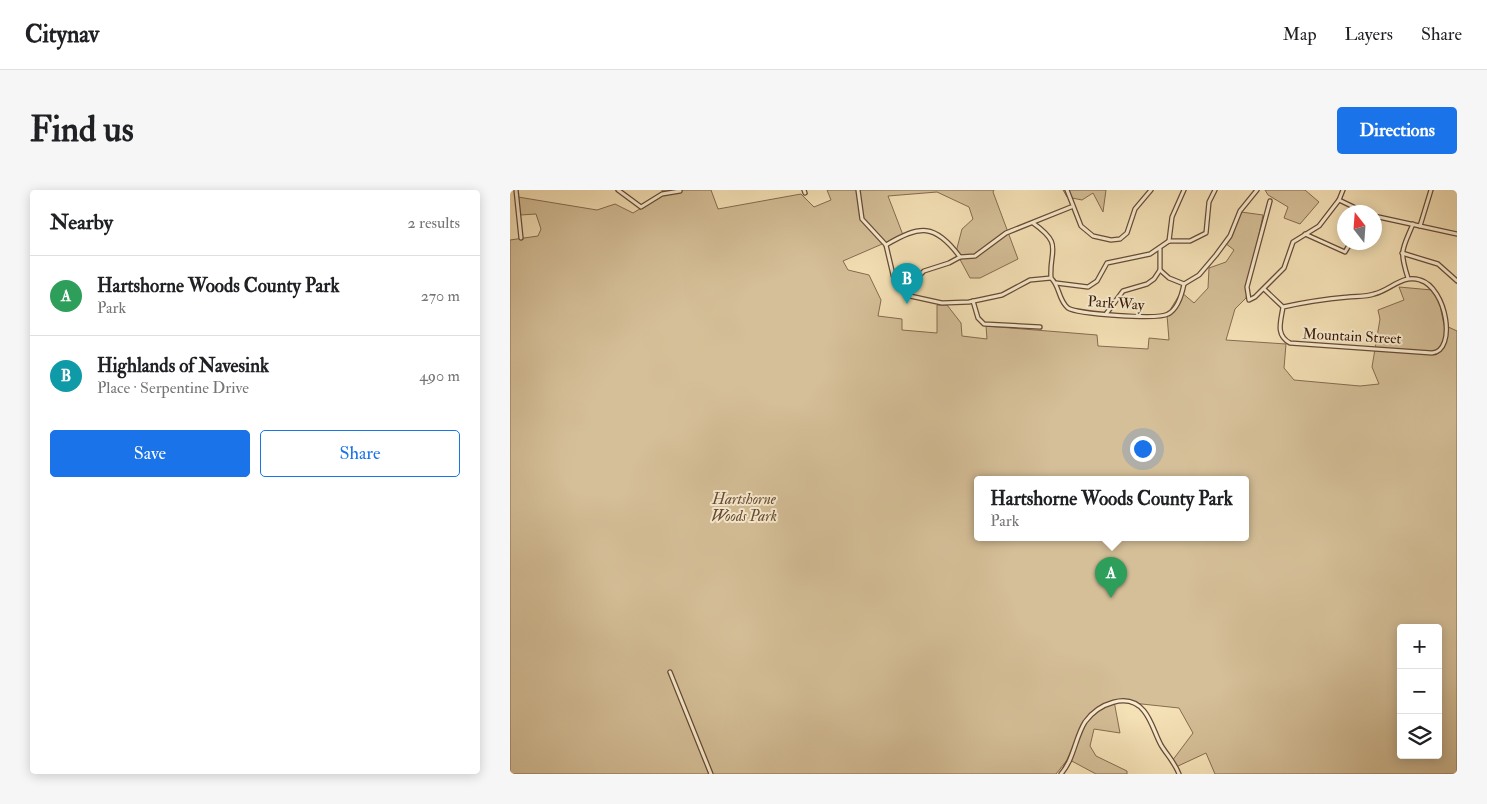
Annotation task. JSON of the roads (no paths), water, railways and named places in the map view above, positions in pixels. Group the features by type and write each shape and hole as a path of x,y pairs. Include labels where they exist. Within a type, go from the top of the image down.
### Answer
{"street":[{"path":"516,190 521,238"},
{"path":"618,190 641,207 662,194 680,191"},
{"path":"858,190 862,219 886,245 894,279 904,291 916,298 942,303 973,301 1002,295 1030,280 1051,278 1053,243 1045,232 1033,223"},
{"path":"1067,190 1071,207 1084,230 1093,236 1110,240 1120,239 1127,233 1135,209 1150,190"},
{"path":"1169,241 1172,217 1184,190"},
{"path":"1057,283 1088,287 1097,281 1107,263 1138,257 1160,248 1169,241 1190,241 1204,235 1208,228 1209,202 1215,190"},
{"path":"1160,270 1169,278 1184,284 1199,275 1230,236 1240,211 1257,190"},
{"path":"1270,201 1246,292 1249,300 1264,289 1285,266 1293,242 1319,226 1339,200 1343,190"},
{"path":"1420,226 1431,190"},
{"path":"1339,200 1349,205"},
{"path":"904,291 924,271 949,263 960,257 975,256 1006,233 1071,207"},
{"path":"1382,218 1457,234"},
{"path":"1264,289 1284,307 1318,300 1373,295 1408,278 1402,253 1402,244 1412,224"},
{"path":"886,245 910,232 926,230 945,238 960,257"},
{"path":"1305,234 1337,248"},
{"path":"1106,314 1124,291 1149,283 1160,270 1160,248"},
{"path":"1402,253 1438,264 1457,281"},
{"name":"Park Way","path":"1051,278 1057,283 1062,300 1069,309 1083,313 1148,317 1169,314 1178,302 1184,284"},
{"name":"Mountain Street","path":"1284,307 1280,334 1288,342 1295,344 1432,353 1440,351 1444,345 1447,324 1441,301 1428,283 1408,278"},
{"path":"973,301 978,318 984,324 1040,327"},
{"path":"670,672 711,774"},
{"path":"1061,774 1069,763 1082,728 1088,719 1106,705 1119,701 1130,701 1142,708 1152,722 1161,745 1179,774"}],"place":[{"name":"Highlands of Navesink","path":"907,304"},
{"name":"Hartshorne Woods County Park","path":"1111,598"}],"park label":[{"name":"Hartshorne Woods Park","path":"744,508"}]}
